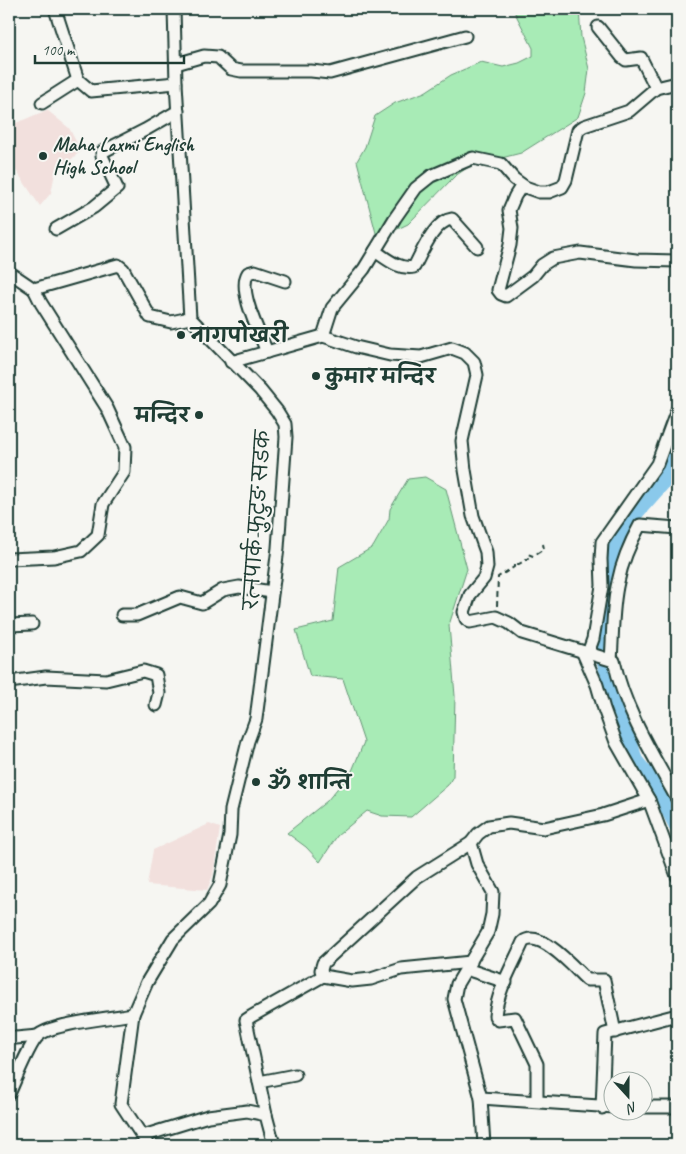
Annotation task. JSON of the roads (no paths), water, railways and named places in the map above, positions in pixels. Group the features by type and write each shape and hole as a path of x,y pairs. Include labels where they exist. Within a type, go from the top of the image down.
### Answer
{"street":[{"path":"55,9 78,80 91,91 176,83"},
{"path":"34,289 118,265 123,269 150,317 172,322 190,318 176,83 174,9"},
{"path":"598,27 626,60 641,58 656,88"},
{"path":"176,64 204,56 218,57 231,69 241,71 311,71 330,73 465,36"},
{"path":"42,102 78,80"},
{"path":"323,336 332,308 364,268 394,218 416,188 431,176 473,158 501,164 514,179 522,184 538,192 549,192 562,187 566,180 578,130 584,126 629,111 656,88 677,83"},
{"path":"56,229 94,207 118,188 102,156 102,152 178,111"},
{"path":"522,184 514,196 509,210 512,228 510,245 498,290 501,294 506,296 553,258 580,253 636,260 677,261"},
{"path":"375,251 400,267 407,269 414,267 437,227 445,220 452,219 477,247"},
{"path":"267,352 247,300 246,276 248,273 255,271 284,281"},
{"path":"9,272 34,289 107,408 125,446 124,472 103,504 98,535 81,551 54,557 9,559"},
{"name":"रत्नपार्क-फुटुङ सडक","path":"145,1141 121,1104 133,1014 147,982 173,939 209,904 220,884 229,843 231,810 256,719 279,532 286,437 285,424 277,411 260,390 190,318"},
{"path":"231,362 323,336 356,347 390,355 421,357 452,348 465,353 474,362 477,375 462,441 473,516 486,552 487,567 484,578 470,595 464,612 466,619 470,622 496,617 509,623 522,633 614,662 619,684 633,716 677,799"},
{"path":"585,653 593,639 602,586 602,542 657,464 677,410"},
{"path":"609,660 617,584 632,539 640,525 677,528"},
{"path":"122,615 137,616 180,597 202,603 223,590 238,587 272,592"},
{"path":"9,625 32,624"},
{"path":"585,653 616,742 649,800 677,876"},
{"path":"9,682 46,677 106,680 143,671 156,675 159,693 156,706"},
{"path":"323,976 321,970 323,964 417,877 471,842 489,826 509,823 544,828 603,815 649,800"},
{"path":"471,842 477,864 493,892 492,914 488,932 457,984 454,999 481,1098 484,1145"},
{"path":"537,1101 537,1064 515,1018 498,1020 495,1016 506,982 523,942 532,938 546,944 587,980 604,980 615,1032"},
{"path":"274,1145 246,1020 323,976 352,981 371,979 401,969 469,965 506,982"},
{"path":"9,1037 38,1036 64,1026 133,1014"},
{"path":"607,1072 605,1034 677,1015"},
{"path":"9,1094 26,1056 38,1036"},
{"path":"260,1082 295,1075"},
{"path":"481,1098 604,1107"},
{"path":"654,1107 677,1107"},
{"path":"145,1141 208,1116 246,1111 266,1115"}],"waterway":[{"path":"677,447 667,476 635,512 611,547 603,652 634,761 663,796 677,824"}],"place":[{"name":"Maha Laxmi English High School","path":"43,156"},
{"name":"नागपोखरी","path":"181,335"},
{"name":"कुमार मन्दिर","path":"316,376"},
{"name":"मन्दिर","path":"199,415"},
{"name":"ॐ शान्ति","path":"256,782"}]}
